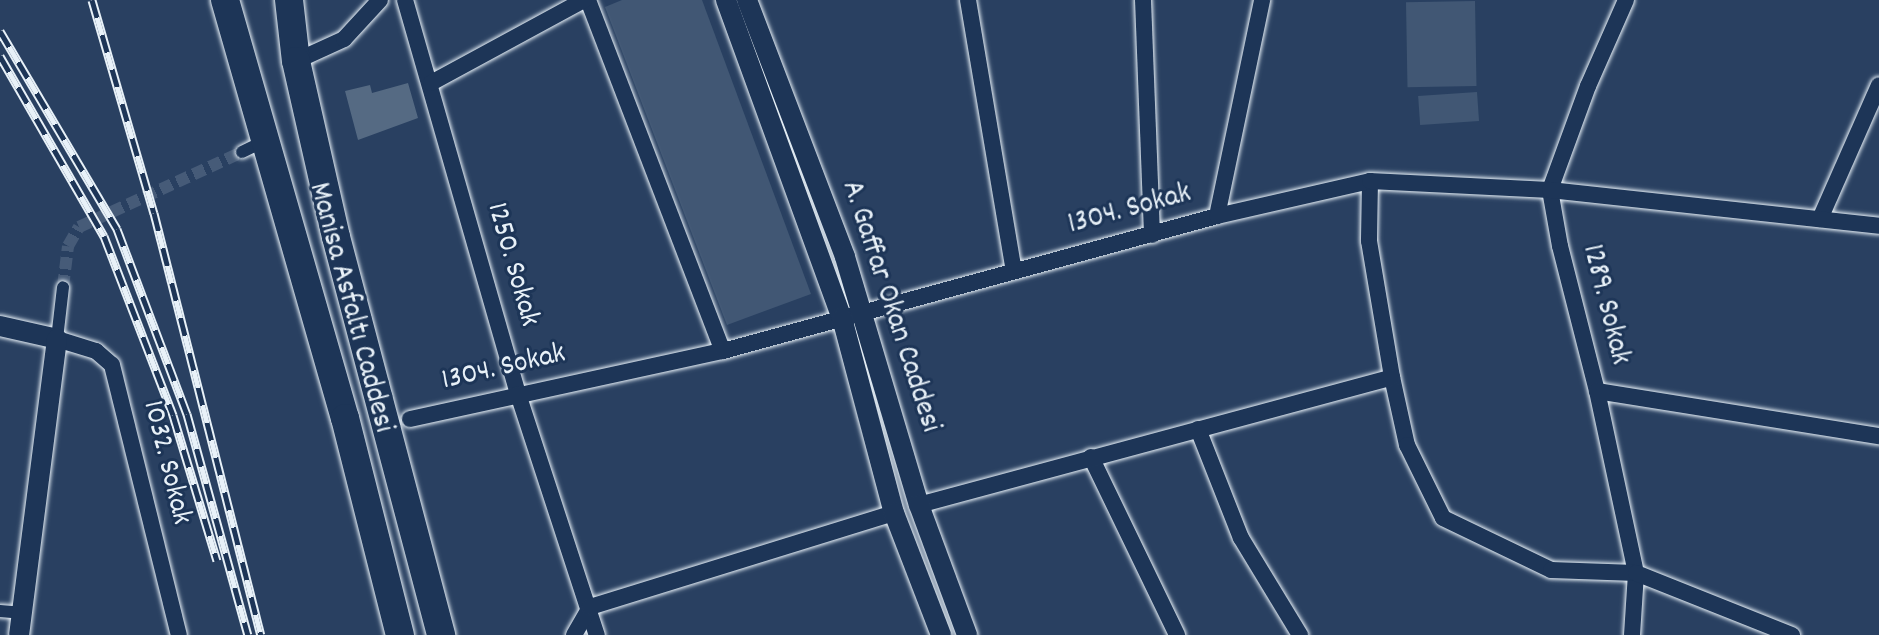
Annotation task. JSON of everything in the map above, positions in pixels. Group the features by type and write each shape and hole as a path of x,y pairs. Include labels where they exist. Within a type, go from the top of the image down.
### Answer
{"highway":[{"name":"Manisa Asfaltı Caddesi","path":"225,0 255,146 400,635"},
{"name":"Manisa Asfaltı Caddesi","path":"289,0 296,61 383,426 441,635"}],"street":[{"path":"296,61 344,39 380,0"},
{"name":"1250. Sokak","path":"405,0 518,394 597,635"},
{"path":"431,83 586,0 723,351"},
{"name":"A. Gaffar Okan Caddesi","path":"726,0 842,318 894,513 941,635"},
{"name":"A. Gaffar Okan Caddesi","path":"747,0 794,115 864,312 919,505 967,635"},
{"path":"968,0 1014,271"},
{"path":"1143,0 1152,235"},
{"path":"1217,216 1262,0"},
{"path":"1550,190 1588,86 1626,0"},
{"path":"1820,219 1879,85"},
{"path":"1370,181 1369,241 1392,377 1407,445 1443,518 1551,570 1636,573 1792,635"},
{"name":"1304. Sokak","path":"410,419 723,351 1217,216 1370,181 1550,190 1879,226"},
{"name":"1289. Sokak","path":"1550,190 1636,573 1632,635"},
{"path":"19,635 63,287"},
{"path":"0,326 57,339"},
{"name":"1032. Sokak","path":"57,339 96,351 112,365 179,635"},
{"path":"919,505 1392,377"},
{"path":"1597,391 1879,436"},
{"path":"1198,429 1241,538 1300,635"},
{"path":"1091,457 1177,635"},
{"path":"574,635 590,607 894,513"},
{"path":"0,611 21,613"}],"shaded area":[{"path":"622,0 702,0 811,294 727,325 605,7"},
{"path":"1475,1 1476,86 1407,87 1406,2"},
{"path":"1477,92 1479,121 1420,125 1418,96"}],"building":[{"path":"408,83 418,118 358,140 345,91 370,85 372,93"}],"tunnel":[{"path":"63,287 68,246 79,227 242,152"}],"railway":[{"path":"92,0 154,213 261,635"},
{"path":"0,31 117,229 187,414 248,635"},
{"path":"0,56 104,236 173,415 217,561"}]}
